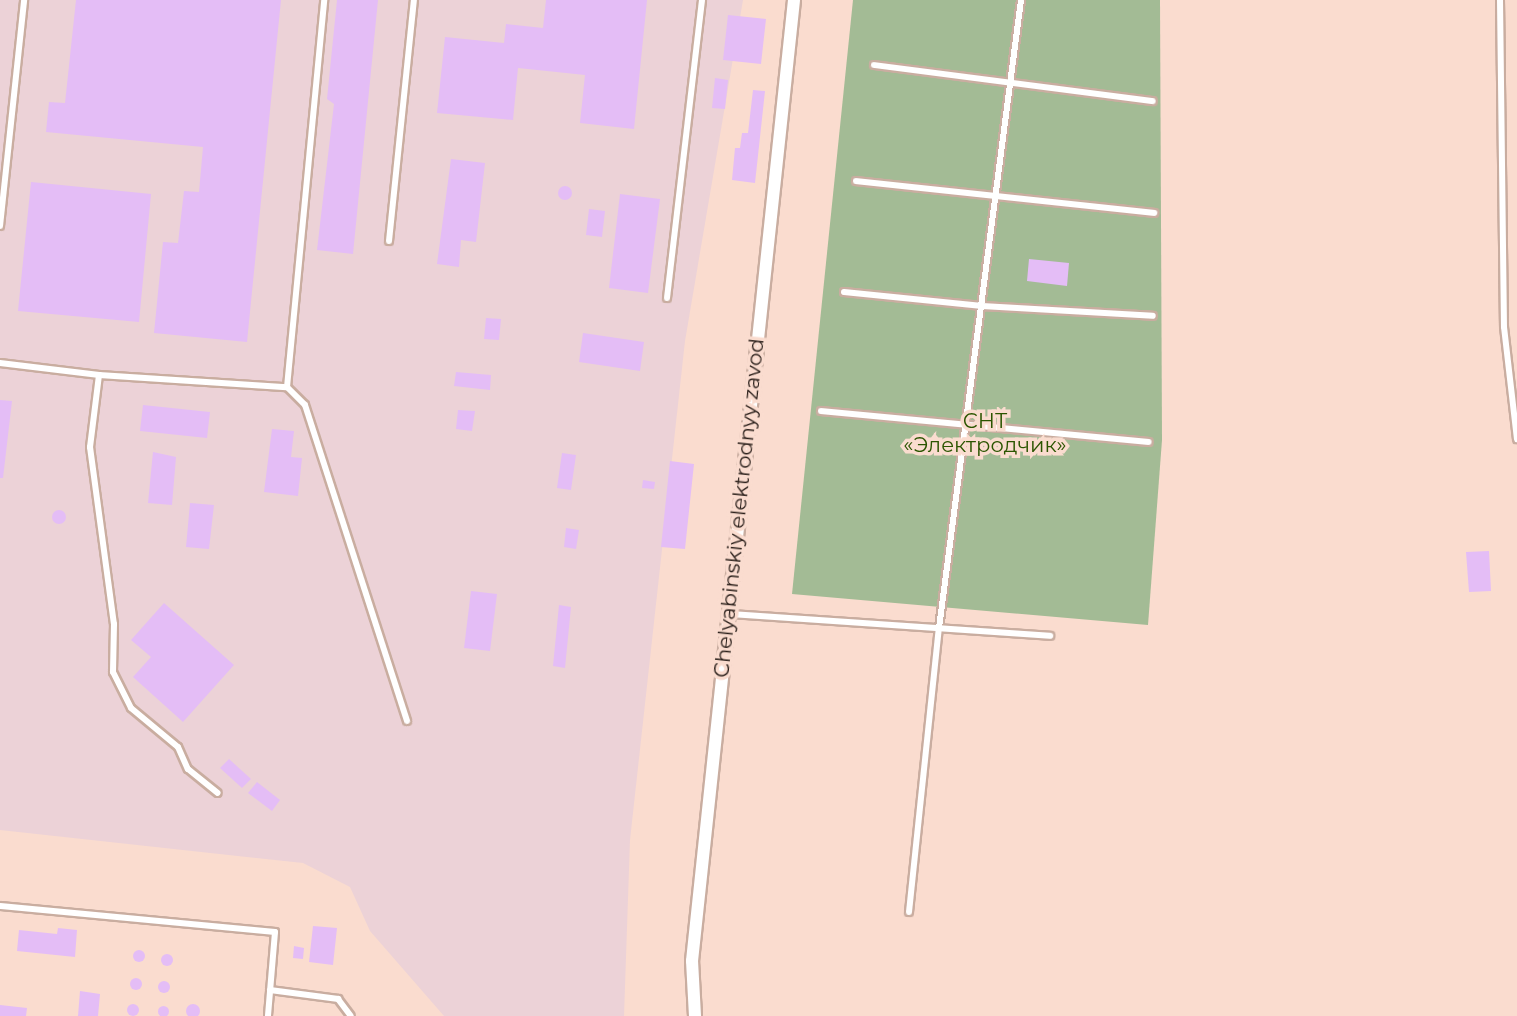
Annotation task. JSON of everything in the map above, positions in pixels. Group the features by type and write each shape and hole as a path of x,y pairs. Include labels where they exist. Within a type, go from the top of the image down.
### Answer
{"street":[{"name":"Chelyabinskiy elektrodnyy zavod","path":"695,1016 692,961 794,0"}],"lane":[{"path":"0,226 24,0"},
{"path":"287,387 324,0"},
{"path":"389,241 414,0"},
{"path":"667,298 702,0"},
{"path":"909,912 939,628 1021,0"},
{"path":"1500,0 1504,327 1517,439"},
{"path":"874,65 1153,101"},
{"path":"856,181 1154,213"},
{"path":"844,292 982,306 1153,316"},
{"path":"0,363 99,375 287,387 305,405 407,721"},
{"path":"99,375 90,447 114,624 113,673 131,708 178,747 188,769 218,793"},
{"path":"821,411 1149,442"},
{"path":"728,614 1050,636"},
{"path":"0,906 275,932 268,1016"},
{"path":"270,990 338,999 351,1016"}],"shaded area":[{"path":"0,0 743,0 685,341 630,840 624,1016 444,1016 370,931 350,887 303,863 0,830"}],"green space":[{"name":"СНТ «Электродчик»","path":"853,0 1160,0 1162,440 1148,625 792,594"}],"building":[{"path":"76,0 281,0 247,342 154,333 163,242 178,243 184,191 199,192 203,147 46,132 49,102 65,103"},
{"path":"337,0 378,0 353,254 317,250 334,104 327,99"},
{"path":"546,0 647,0 634,129 580,123 585,75 518,68 513,120 437,113 445,37 504,43 506,24 543,28"},
{"path":"728,15 766,19 761,64 723,60"},
{"path":"715,78 728,80 725,109 712,108"},
{"path":"753,90 765,91 755,183 732,180 735,148 740,148 742,133 748,133"},
{"path":"451,159 485,163 476,242 461,240 459,267 437,264"},
{"path":"31,182 151,194 139,322 18,311"},
{"path":"562,186 568,186 572,193 568,200 562,200 558,196 558,190"},
{"path":"620,194 660,199 648,293 609,288"},
{"path":"589,209 605,211 602,237 586,235"},
{"path":"1029,259 1069,263 1067,286 1027,281"},
{"path":"486,318 501,319 499,340 484,339"},
{"path":"583,333 644,342 640,371 579,362"},
{"path":"456,372 491,375 490,390 454,386"},
{"path":"0,400 12,401 3,478 0,478"},
{"path":"143,405 210,412 207,438 140,431"},
{"path":"458,410 475,411 472,431 456,429"},
{"path":"272,429 294,431 291,457 302,458 298,496 264,492"},
{"path":"153,452 176,457 172,505 148,503"},
{"path":"562,453 576,455 571,490 557,488"},
{"path":"670,461 694,464 685,549 661,547"},
{"path":"643,480 655,482 654,489 642,488"},
{"path":"190,503 214,505 209,549 186,547"},
{"path":"59,510 64,512 64,522 59,524 54,522 52,517 54,512"},
{"path":"566,528 579,530 576,549 564,547"},
{"path":"1489,551 1491,591 1469,592 1466,552"},
{"path":"471,591 497,594 490,651 464,648"},
{"path":"164,603 234,665 183,722 133,677 151,657 131,640"},
{"path":"559,605 571,607 565,668 553,666"},
{"path":"229,759 251,779 242,788 220,768"},
{"path":"257,782 280,800 272,811 248,793"},
{"path":"313,926 337,928 333,965 309,962"},
{"path":"58,928 77,930 75,957 17,951 19,930 57,934"},
{"path":"294,946 304,948 303,959 293,958"},
{"path":"139,950 145,956 139,962 133,956"},
{"path":"167,954 173,960 167,966 161,960"},
{"path":"136,978 142,984 136,990 130,984"},
{"path":"164,981 170,987 164,993 158,987"},
{"path":"80,991 100,994 98,1016 78,1016"},
{"path":"133,1004 139,1010 133,1016 127,1010"},
{"path":"193,1004 198,1006 198,1016 193,1018 188,1016 186,1011 188,1006"},
{"path":"0,1005 27,1008 26,1016 0,1016"},
{"path":"163,1005 169,1011 163,1017 157,1011"}]}
